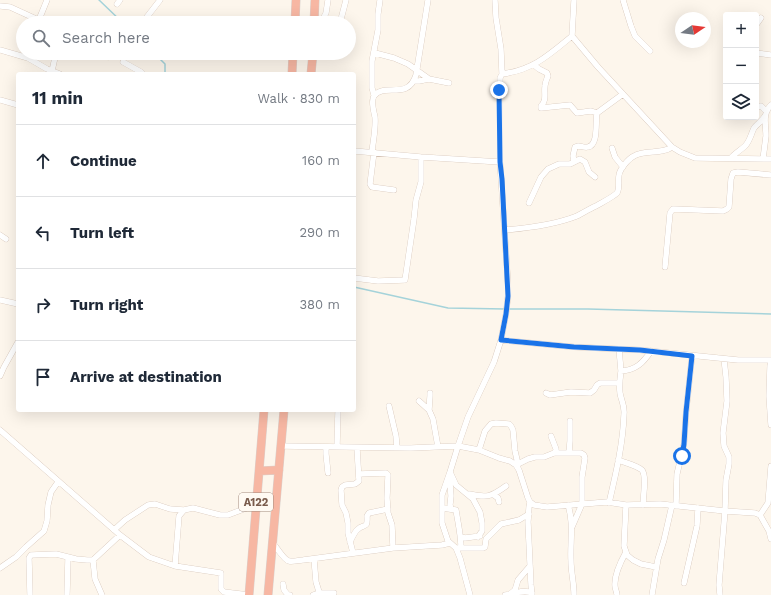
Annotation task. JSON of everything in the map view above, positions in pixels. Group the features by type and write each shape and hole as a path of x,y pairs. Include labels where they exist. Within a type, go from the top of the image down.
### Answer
{"highway":[{"path":"295,16 296,0"},
{"path":"315,0 318,16"},
{"path":"292,72 293,60"},
{"path":"311,72 312,60"},
{"name":"A122","path":"249,595 264,412"},
{"name":"A122","path":"268,595 284,412"},
{"path":"259,471 279,470"}],"street":[{"path":"40,16 47,0"},
{"path":"148,16 160,0"},
{"path":"324,16 328,0"},
{"path":"342,16 346,0"},
{"path":"380,0 378,30 372,61 372,88 374,95 373,99 376,124 370,184 372,186 394,190"},
{"path":"374,95 380,91 404,90 414,81 428,0"},
{"path":"470,595 460,558 455,546 448,541 442,523 442,495 468,417 494,362 501,340 508,296 500,162 499,90 500,78 502,74 501,49 495,0"},
{"path":"574,0 572,36 598,67 672,147 695,158 771,159"},
{"path":"623,0 635,36 650,51"},
{"path":"0,6 10,7 28,16"},
{"path":"502,74 518,71 534,65 572,36"},
{"path":"0,50 16,53"},
{"path":"374,53 394,58 408,64 429,78 449,82"},
{"path":"759,53 771,55"},
{"path":"36,60 56,72"},
{"path":"52,70 54,60"},
{"path":"123,62 141,72"},
{"path":"534,65 538,69 547,73 548,76 545,86 545,102 541,108 570,105 578,113 591,111 597,113"},
{"path":"414,81 429,78"},
{"path":"574,162 573,156 575,147 592,146 594,142 597,113 623,94"},
{"path":"0,100 16,104"},
{"path":"731,158 748,143 755,126 771,105"},
{"path":"759,106 762,106 766,113 766,136 763,159"},
{"path":"505,230 530,228 557,222 601,204 619,189 619,174 633,156 639,153 668,150 672,147"},
{"path":"612,148 615,157 623,167"},
{"path":"356,151 500,162"},
{"path":"356,278 378,281 405,280 416,200 421,182 421,157"},
{"path":"529,203 541,177 548,169 559,164 570,164 580,159 585,162 589,172 595,177"},
{"path":"665,267 670,213 673,209 727,210 729,207 731,179 733,173 738,172 771,175"},
{"path":"0,300 16,304"},
{"path":"501,340 574,347 651,351 724,359 771,361 769,396 771,425"},
{"path":"1,372 16,346"},
{"path":"609,503 623,433 625,412 623,400 620,394 619,349"},
{"path":"620,371 634,369 645,360 651,351"},
{"path":"652,595 656,567 674,505 677,474 684,444 692,356"},
{"path":"720,595 719,585 726,480 729,464 729,457 724,446 723,433 727,400 724,359"},
{"path":"546,393 550,395 571,392 590,393 600,383 619,383"},
{"path":"429,410 430,393"},
{"path":"419,401 429,410 433,419 438,447"},
{"path":"389,406 396,436 397,448"},
{"path":"337,447 338,412"},
{"path":"569,453 570,421"},
{"path":"479,450 485,431 491,424 509,424 513,430 517,465 528,498 534,505 547,507 609,503 626,505 674,505 755,513 760,515 769,531 771,539"},
{"path":"0,430 114,530 150,557 175,566 221,573 222,589 224,592 249,595"},
{"path":"551,436 556,449 554,453"},
{"path":"280,446 357,448 458,446 479,450 517,465"},
{"path":"326,447 328,473"},
{"path":"353,553 348,534 346,513 342,505 341,490 345,485 355,484 359,481 357,448"},
{"path":"517,465 528,459 544,457 554,453 581,453 584,455 582,504 572,527"},
{"path":"510,461 516,454"},
{"path":"618,460 637,467 643,471 645,476 643,505"},
{"path":"760,515 768,503 771,466"},
{"path":"450,472 456,485 468,494 476,503 480,512 482,531 478,537"},
{"path":"359,474 386,473 388,475 387,498 392,525 393,548"},
{"path":"451,509 450,483 453,479"},
{"path":"0,568 16,557 44,531 51,492 58,482"},
{"path":"468,494 476,496 494,495 506,486"},
{"path":"494,495 498,498 499,502"},
{"path":"530,502 528,527 532,594"},
{"path":"114,530 125,520 148,505 155,504 170,509 184,510 193,508 220,515 228,515 256,505"},
{"path":"568,505 572,527 570,562 574,595"},
{"path":"626,505 624,546 627,555 641,564 656,567"},
{"path":"442,508 456,510 458,528 461,537"},
{"path":"684,583 697,526 698,508"},
{"path":"350,542 355,532 367,524 367,516 369,513 388,509"},
{"path":"175,566 179,516 184,510"},
{"path":"272,543 284,558 289,561 393,548 442,545 483,548 485,546 486,539 501,524 519,520 529,514"},
{"path":"30,595 29,558 31,555 56,554 86,560 94,560 120,535"},
{"path":"461,537 483,536 486,539"},
{"path":"455,546 461,537"},
{"path":"455,546 461,537"},
{"path":"617,595 615,586 616,575 626,552"},
{"path":"67,595 68,557"},
{"path":"314,558 317,594 334,592"},
{"path":"94,560 95,579 102,595"},
{"path":"507,595 515,590 518,580 530,566"},
{"path":"282,584 284,590 288,595 290,595"},
{"path":"507,595 525,591 532,594"}],"waterway":[{"path":"99,0 116,16"},
{"path":"161,60 165,64 165,72"},
{"path":"356,287 448,308 505,309"},
{"path":"509,309 588,309 771,314"}],"route":[{"path":"499,90 500,162 508,284 506,314 501,340 574,347 640,350 692,356 682,456"}]}
